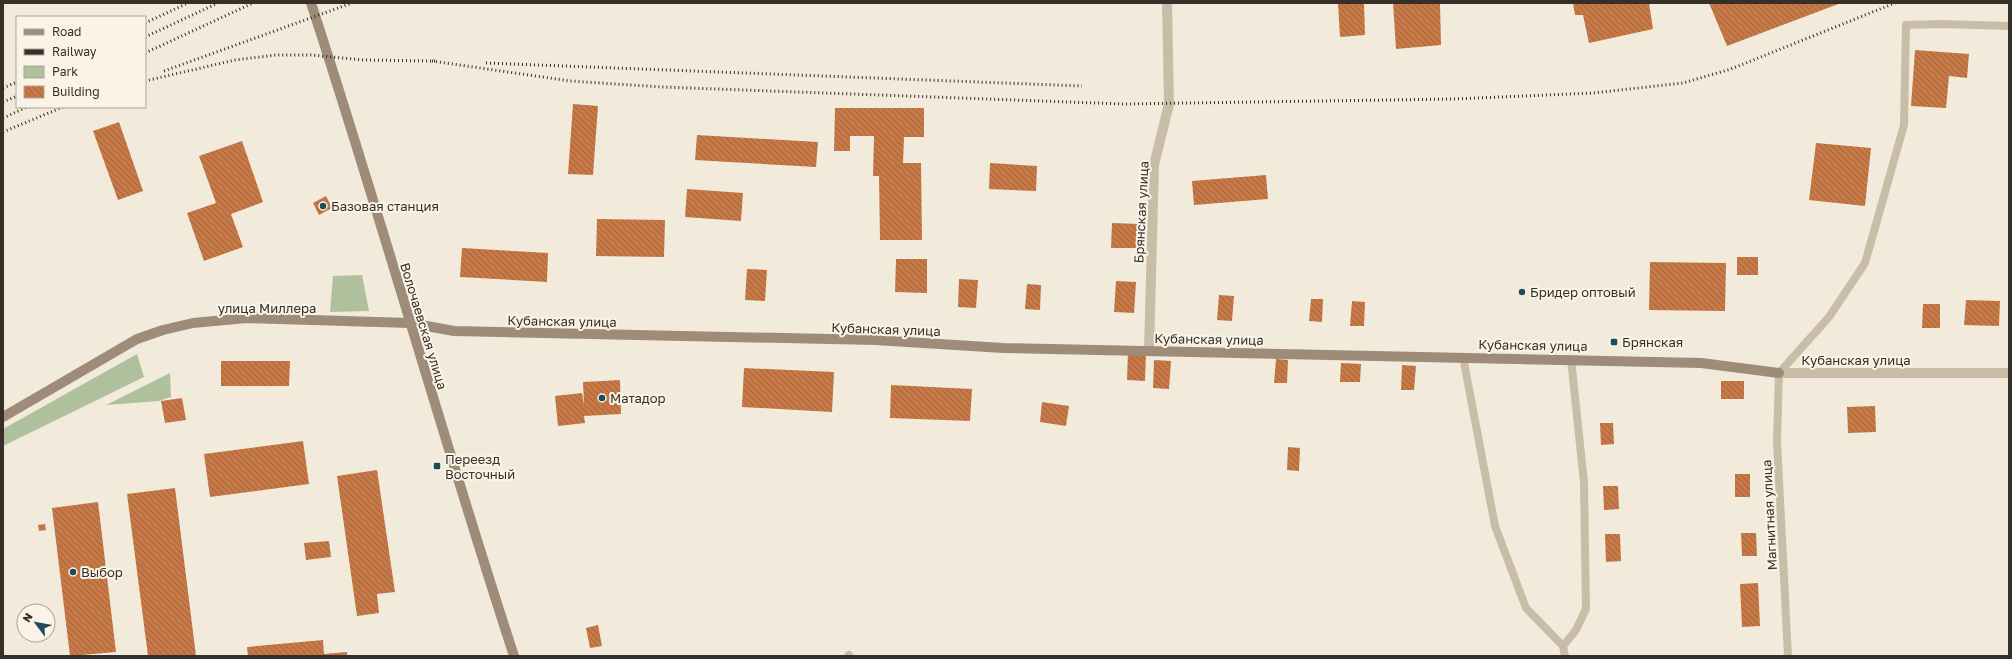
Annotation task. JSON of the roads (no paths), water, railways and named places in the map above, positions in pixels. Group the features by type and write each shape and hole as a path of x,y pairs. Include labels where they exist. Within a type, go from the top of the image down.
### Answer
{"main road":[{"name":"Волочаевская улица","path":"311,3 514,656"},
{"name":"улица Миллера","path":"3,417 137,339 170,328 193,323 247,318 410,322"},
{"name":"Кубанская улица","path":"410,322 454,331 875,340 1004,348 1463,356 1701,363 1779,373"}],"street":[{"name":"Брянская улица","path":"1149,351 1154,165 1169,104 1167,3"},
{"name":"Кубанская улица","path":"1779,373 2009,373"}],"lane":[{"path":"1779,373 1829,317 1865,263 1904,125 1906,25 1941,24 2009,26"},
{"path":"1463,356 1495,526 1526,608 1563,646 1565,656"},
{"path":"1563,646 1576,630 1586,609 1584,483 1571,359"},
{"name":"Магнитная улица","path":"1779,373 1777,441 1788,656"}],"railway":[{"path":"146,23 188,3"},
{"path":"146,37 218,3"},
{"path":"146,53 253,3"},
{"path":"164,71 352,3"},
{"path":"432,61 570,81 662,87 1123,104 1454,99 1593,93 1683,83 1731,69 1895,3"},
{"path":"146,81 235,60 276,55 311,55 364,60 436,61"},
{"path":"486,63 1082,86"},
{"path":"3,88 16,82"},
{"path":"3,102 16,96"},
{"path":"3,118 25,108"},
{"path":"3,132 61,108"}],"place":[{"name":"Базовая станция","path":"323,206"},
{"name":"Бридер оптовый","path":"1522,292"},
{"name":"Брянская","path":"1614,342"},
{"name":"Матадор","path":"602,398"},
{"name":"Переезд Восточный","path":"437,466"},
{"name":"Выбор","path":"73,572"}]}
